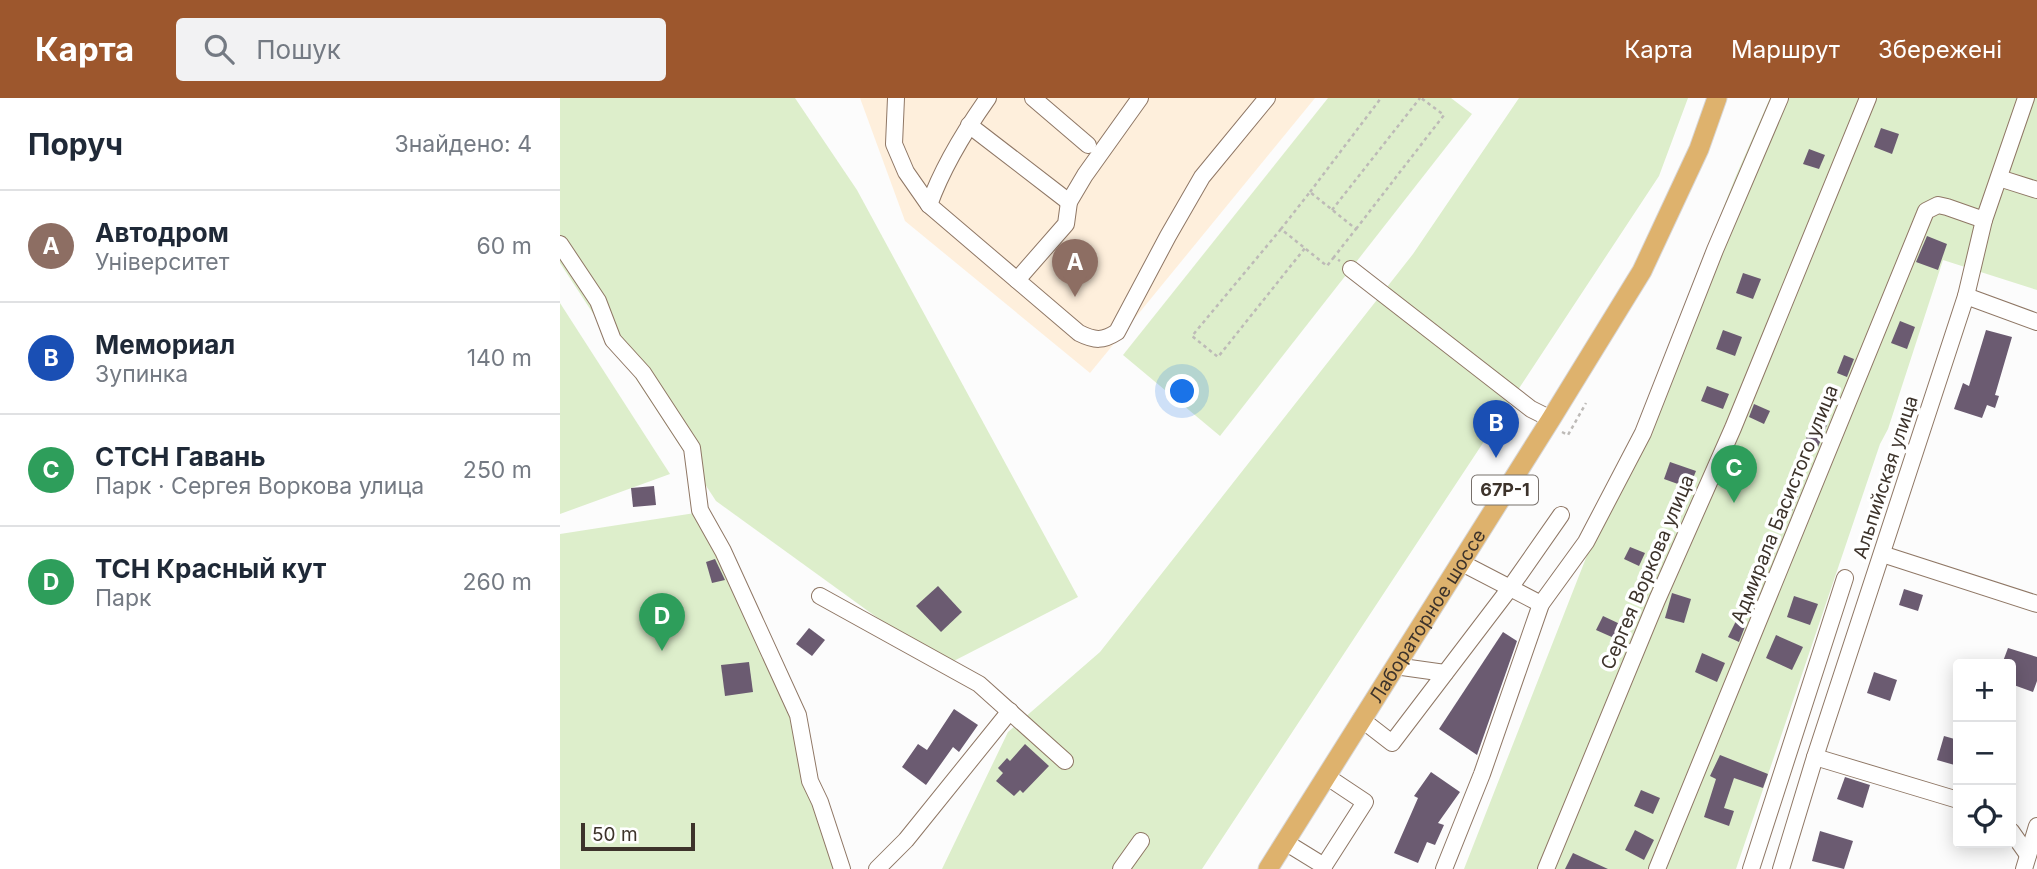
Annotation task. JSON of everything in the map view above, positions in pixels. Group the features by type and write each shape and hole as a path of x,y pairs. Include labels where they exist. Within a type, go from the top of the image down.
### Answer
{"main road":[{"name":"Лабораторное шоссе","path":"1268,869 1642,271 1699,149 1717,98"}],"street":[{"path":"896,98 894,144 906,172 929,205 1079,333 1091,340 1104,341 1117,332 1202,177 1267,98"},
{"path":"929,205 939,178 988,98"},
{"path":"1033,98 1088,145"},
{"path":"1017,280 1066,224 1069,202 1140,98"},
{"path":"1444,869 1514,687 1541,604 1586,542 1643,433 1714,250 1780,98"},
{"name":"Сергея Воркова улица","path":"1546,869 1657,600 1733,428 1868,98"},
{"name":"Альпийская улица","path":"1781,869 1966,296 1984,220 2026,98"},
{"path":"969,125 1069,202"},
{"path":"1999,178 2037,190"},
{"name":"Адмирала Басистого улица","path":"1657,869 1926,211 1938,205 1947,206 1984,220"},
{"path":"560,244 598,301 613,340 643,373 692,448 700,510 723,551 798,715 810,781 820,802 842,869"},
{"path":"1351,269 1531,409 1551,419"},
{"path":"1966,296 2037,322"},
{"path":"1362,719 1392,743 1510,588 1561,514"},
{"path":"1882,554 2037,604"},
{"path":"1460,562 1541,604"},
{"path":"1751,869 1845,578"},
{"path":"820,596 979,684 1065,761"},
{"path":"1395,666 1445,673"},
{"path":"877,869 906,840 1010,711"},
{"path":"1815,757 1953,798"},
{"path":"1285,842 1323,868 1365,803 1326,776"},
{"path":"2026,862 2036,832"},
{"path":"1121,869 1141,841"},
{"path":"2016,841 2026,862"}],"path":[{"path":"1305,248 1217,357 1192,336 1281,229 1381,98"},
{"path":"1281,229 1327,266 1444,115 1421,98 1332,210"},
{"path":"1310,192 1356,229"},
{"path":"1334,257 1351,269"}],"shaded area":[{"path":"860,98 1315,98 1090,373 905,221"}],"green space":[{"path":"560,98 795,98 857,190 1078,597 944,666 716,501 560,263"},
{"path":"1328,98 1451,98 1472,114 1220,436 1123,355"},
{"path":"1519,98 1688,98 1659,176 1202,869 942,869 1008,732 1100,652 1413,254"},
{"path":"1770,98 2037,98 2037,290 1943,260 1888,429 1880,444 1736,869 1464,869 1735,178"},
{"path":"560,303 670,474 560,514"},
{"path":"695,513 734,583 796,718 842,869 560,869 560,534"}],"building":[{"path":"1881,128 1899,134 1892,154 1874,147"},
{"path":"1809,149 1825,155 1819,169 1803,164"},
{"path":"1927,236 1947,244 1938,270 1916,262"},
{"path":"1743,273 1761,279 1753,299 1736,293"},
{"path":"1900,321 1915,327 1907,349 1891,343"},
{"path":"1723,330 1742,337 1735,356 1716,349"},
{"path":"1986,330 2012,337 1995,395 1999,396 1995,408 1987,405 1982,418 1954,409 1963,383 1969,386"},
{"path":"1844,355 1854,359 1847,377 1837,373"},
{"path":"1707,386 1729,394 1723,409 1701,401"},
{"path":"1754,404 1770,411 1764,424 1749,417"},
{"path":"1817,414 1829,420 1818,447 1805,441"},
{"path":"1670,462 1696,471 1689,488 1664,479"},
{"path":"654,486 656,505 633,507 631,488"},
{"path":"1789,489 1799,493 1790,516 1780,512"},
{"path":"1630,547 1645,553 1639,566 1624,559"},
{"path":"715,559 725,580 712,583 706,562"},
{"path":"938,586 962,612 941,632 916,606"},
{"path":"1904,589 1923,595 1918,611 1899,605"},
{"path":"1672,593 1691,599 1684,623 1665,618"},
{"path":"1794,596 1818,604 1810,625 1787,617"},
{"path":"1603,616 1620,624 1614,638 1596,630"},
{"path":"1737,619 1746,624 1739,642 1728,637"},
{"path":"809,628 825,640 812,656 796,644"},
{"path":"1503,632 1517,641 1477,755 1439,729"},
{"path":"1776,635 1803,647 1792,670 1766,658"},
{"path":"2008,648 2037,657 2037,681 2033,692 2016,686 2016,659 2004,659"},
{"path":"1702,653 1725,663 1717,682 1695,672"},
{"path":"749,662 753,692 725,696 721,665"},
{"path":"1874,672 1897,680 1890,701 1867,693"},
{"path":"954,709 978,725 959,752 953,747 926,785 902,767 918,744 927,750"},
{"path":"1944,736 1953,739 1953,765 1937,760"},
{"path":"1025,744 1049,766 1023,793 1020,790 1014,796 996,781 1003,773 998,768 1007,758 1010,761"},
{"path":"1720,755 1768,774 1763,788 1734,778 1724,808 1734,811 1729,826 1704,817 1716,779 1710,776"},
{"path":"1431,772 1460,792 1438,823 1444,825 1435,845 1427,842 1418,863 1394,853 1418,798 1414,796"},
{"path":"1845,777 1870,785 1863,808 1837,799"},
{"path":"1641,790 1660,798 1653,814 1634,806"},
{"path":"1635,830 1654,840 1644,860 1625,850"},
{"path":"1820,831 1853,841 1844,869 1812,861"},
{"path":"1573,853 1608,869 1565,869"}],"place":[{"name":"Автодром","path":"1075,297"},
{"name":"Мемориал","path":"1496,458"},
{"name":"СТСН Гавань","path":"1734,503"},
{"name":"ТСН Красный кут","path":"662,651"}]}
